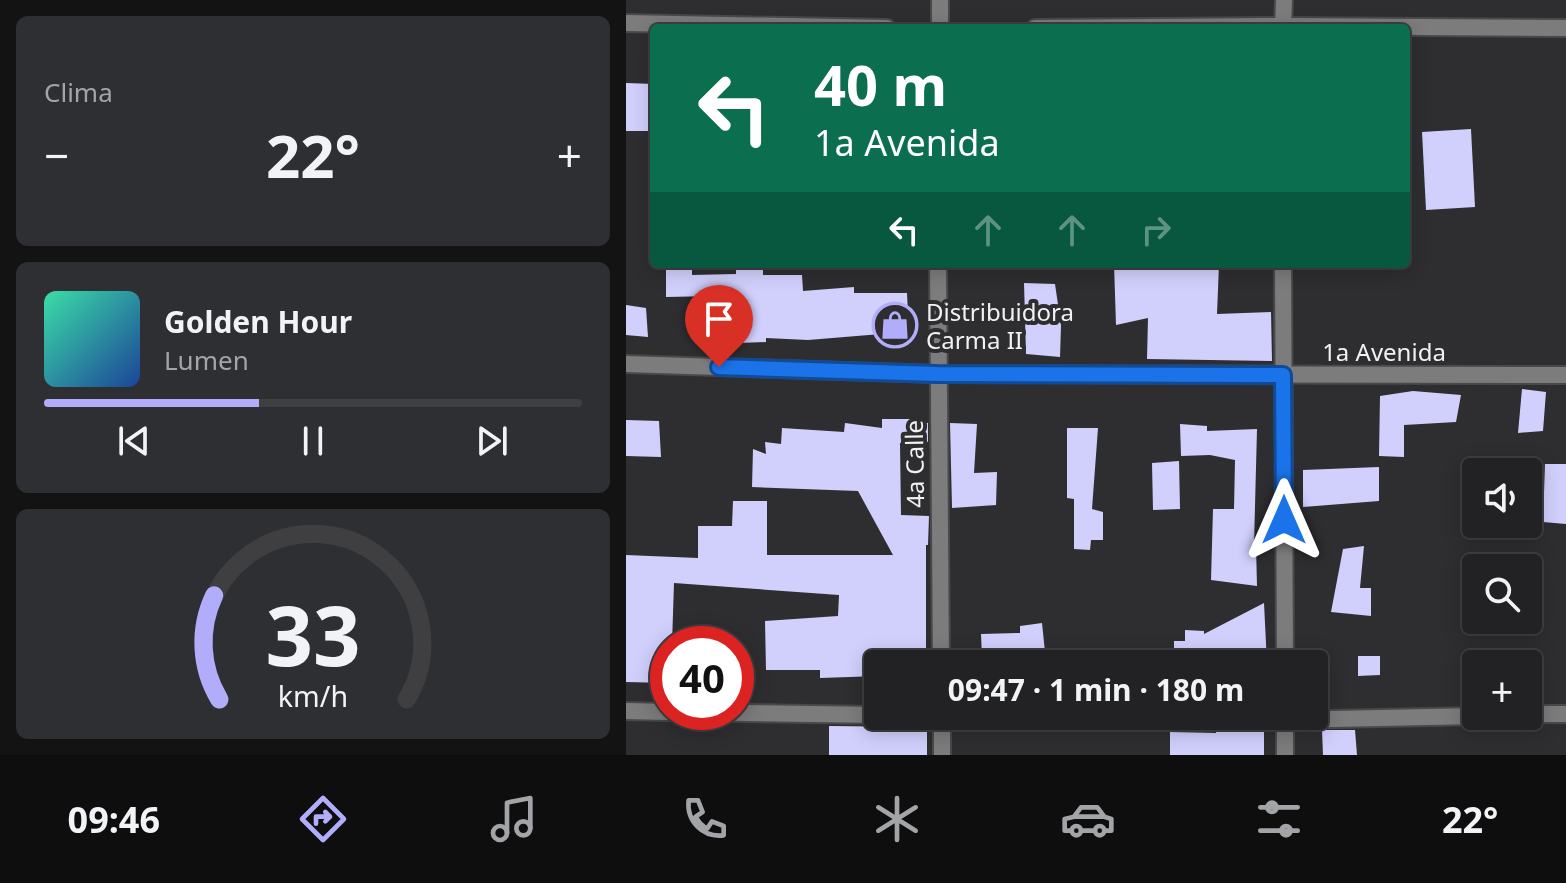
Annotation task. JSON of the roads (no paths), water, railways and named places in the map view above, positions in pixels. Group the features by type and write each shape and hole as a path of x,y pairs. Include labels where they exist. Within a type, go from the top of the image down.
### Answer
{"street":[{"path":"940,0 940,24"},
{"path":"1283,24 1284,0"},
{"path":"626,23 678,24"},
{"path":"1410,27 1566,28"},
{"name":"4a Calle","path":"938,268 941,650"},
{"path":"1283,268 1285,650"},
{"name":"1a Avenida","path":"626,364 937,374 1566,375"},
{"path":"626,711 650,712"},
{"path":"754,713 864,715"},
{"path":"1542,714 1566,714"},
{"path":"1328,718 1462,716"},
{"path":"942,730 942,755"},
{"path":"1285,730 1285,755"}],"place":[{"name":"Distribuidora Carma II","path":"895,325"}]}
